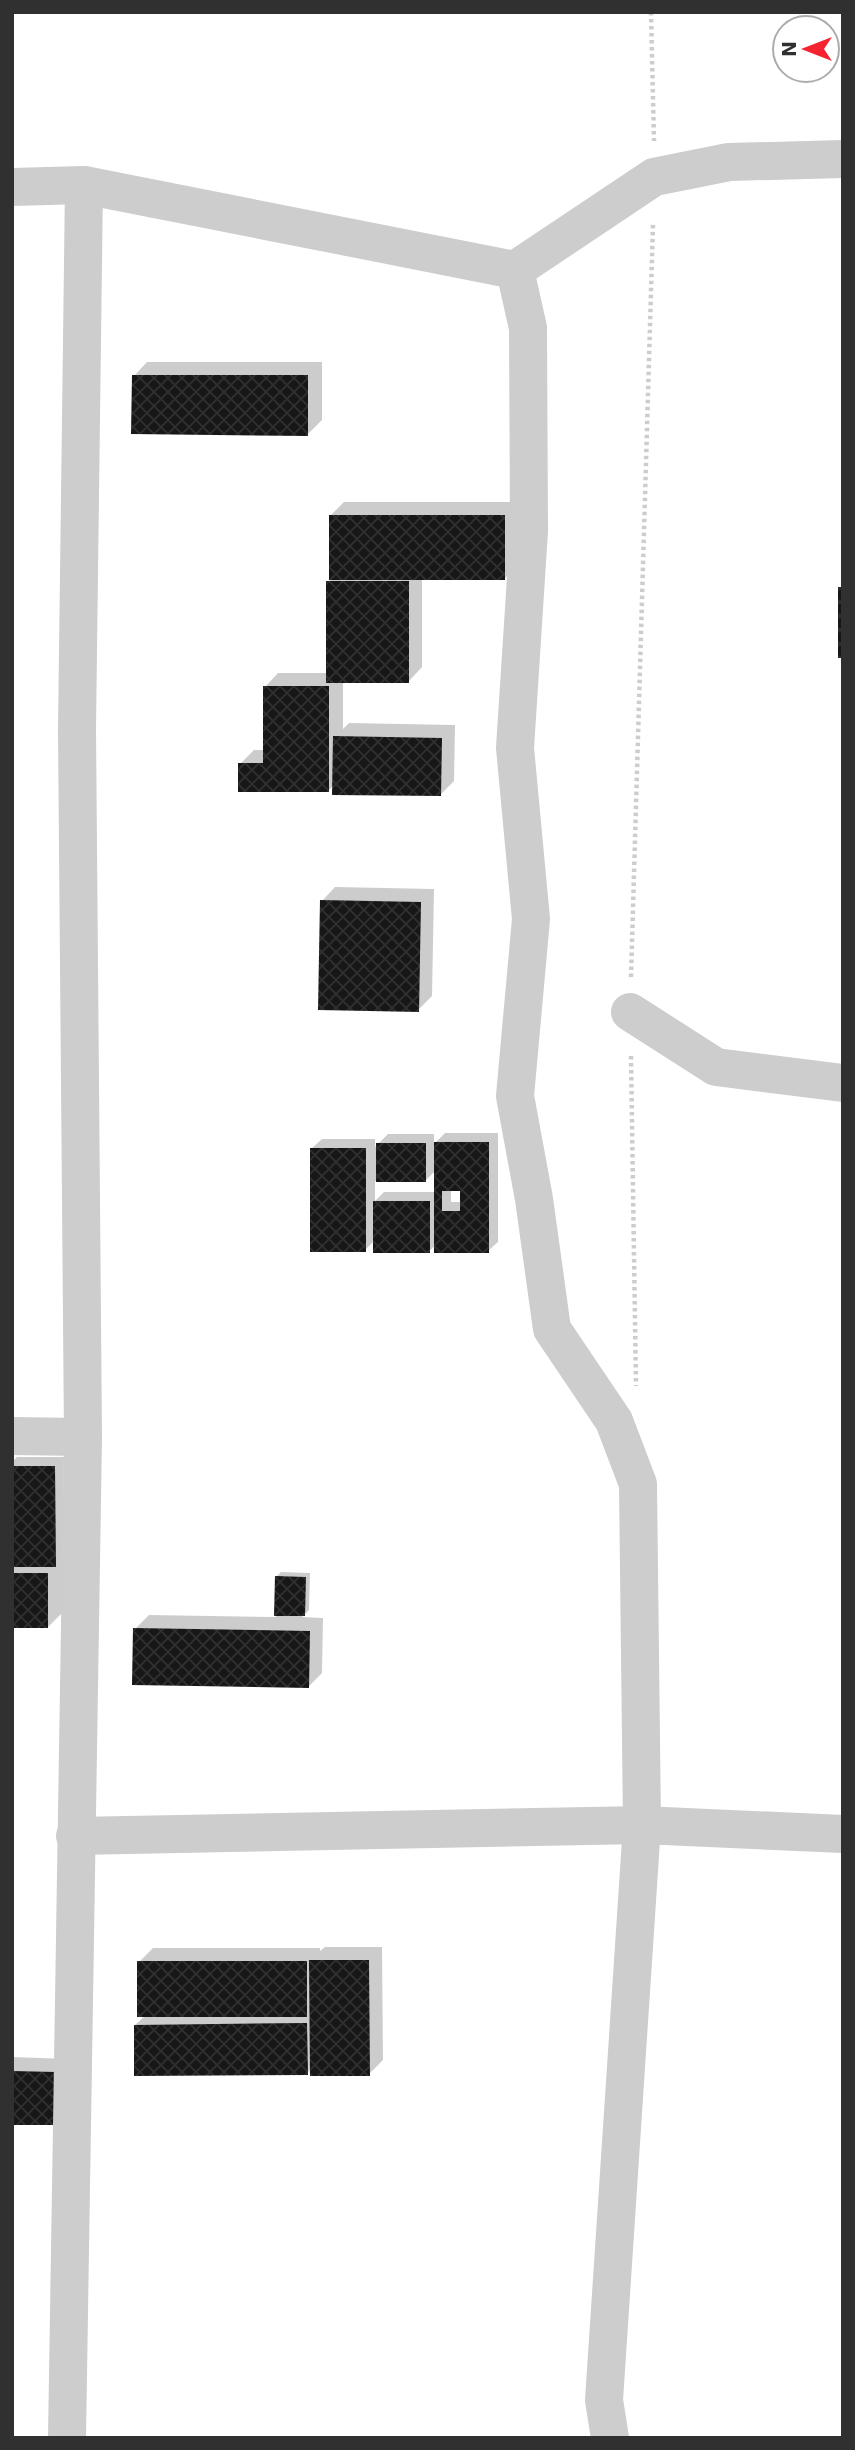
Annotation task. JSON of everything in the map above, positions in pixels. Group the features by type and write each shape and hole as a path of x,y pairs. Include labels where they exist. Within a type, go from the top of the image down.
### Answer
{"street":[{"path":"12,187 84,185 515,270 654,177 729,162 843,159"},
{"path":"67,2438 83,1437 77,729 84,185"},
{"path":"515,270 528,328 529,517 515,748 531,919 515,1096 534,1199 552,1329 614,1421 638,1484 642,1825 604,2400 610,2438"},
{"path":"630,1012 716,1067 843,1083"},
{"path":"12,1436 83,1437"},
{"path":"75,1836 642,1825 843,1834"}],"path":[{"path":"636,1387 630,1012 654,177 651,12"}],"building":[{"path":"132,375 308,375 308,436 131,434"},
{"path":"329,515 505,515 505,580 329,580"},
{"path":"326,581 409,581 409,683 326,683"},
{"path":"838,587 843,587 843,658 838,658"},
{"path":"263,686 329,686 329,792 238,792 238,763 263,763"},
{"path":"333,736 442,738 441,796 332,795"},
{"path":"320,900 421,902 419,1012 318,1010"},
{"path":"434,1142 489,1142 489,1253 434,1253","holes":["442,1191 460,1191 460,1211 442,1211"]},
{"path":"376,1143 426,1143 426,1182 376,1182"},
{"path":"310,1148 366,1148 366,1252 310,1252"},
{"path":"373,1201 430,1201 430,1253 373,1253"},
{"path":"12,1466 55,1466 56,1567 12,1567"},
{"path":"12,1573 48,1573 48,1628 12,1628"},
{"path":"275,1576 306,1577 305,1616 274,1616"},
{"path":"133,1628 310,1631 309,1688 132,1685"},
{"path":"309,1960 369,1960 370,2076 310,2076"},
{"path":"137,1961 307,1961 307,2017 137,2017"},
{"path":"307,2023 308,2075 134,2076 134,2025"},
{"path":"12,2071 56,2072 55,2125 12,2125"}]}
